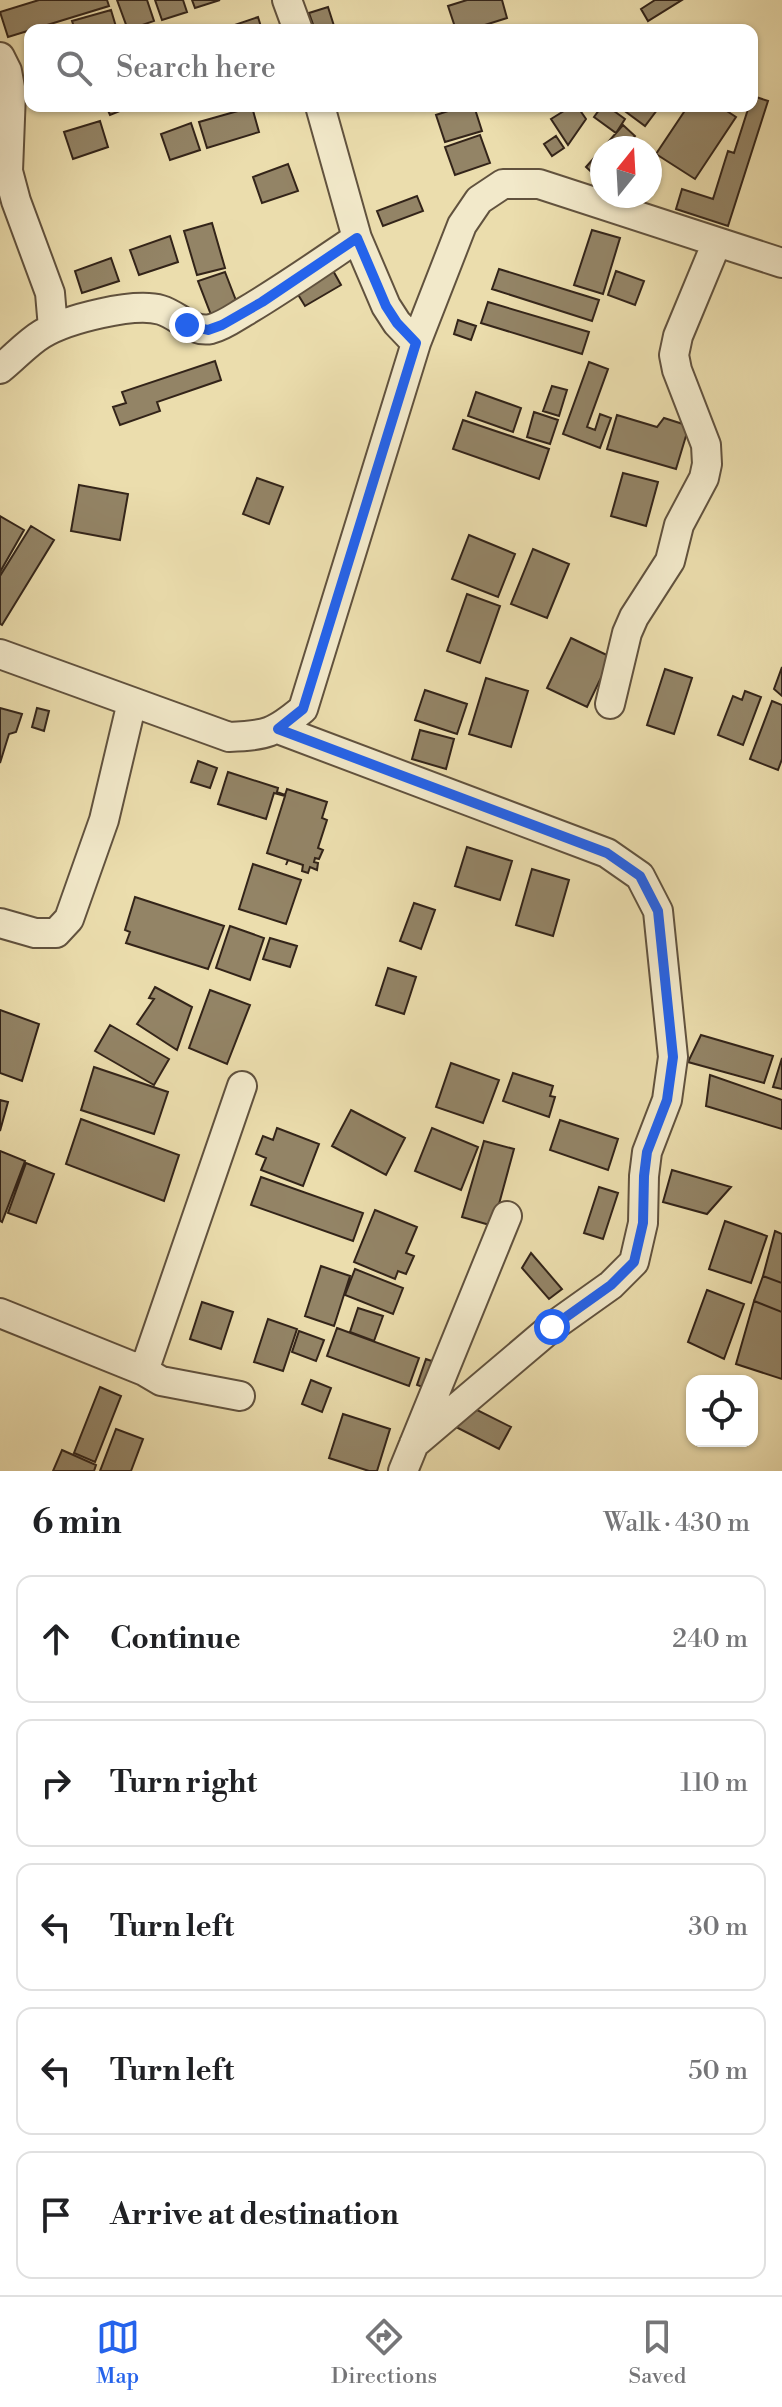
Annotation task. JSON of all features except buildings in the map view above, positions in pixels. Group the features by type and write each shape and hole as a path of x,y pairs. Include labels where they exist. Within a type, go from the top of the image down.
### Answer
{"street":[{"path":"287,0 296,24"},
{"path":"0,57 7,71 11,93 8,171 50,293 53,328"},
{"path":"322,112 357,238 386,306 416,343"},
{"path":"0,654 229,737 261,735 278,729 303,709 416,343 462,225 479,200 503,184 539,184 782,263"},
{"path":"0,369 53,328 108,312 147,307 164,311 187,325 208,330 222,325 357,238"},
{"path":"610,704 627,633 670,561 679,525 704,478 706,445 674,355 678,336 717,242"},
{"path":"0,923 35,933 56,933 69,919 104,820 132,702"},
{"path":"278,729 607,853 640,876 658,911 673,1057 667,1100 647,1152 643,1223 634,1262 611,1285 552,1327 414,1444"},
{"path":"144,1371 242,1086"},
{"path":"403,1471 507,1216"},
{"path":"0,1313 144,1371 161,1381 240,1396"}],"route":[{"path":"187,325 208,330 222,325 357,238 386,306 416,343 303,709 278,729 607,853 640,876 658,911 673,1057 667,1100 647,1152 643,1223 634,1262 611,1285 552,1327"}]}
